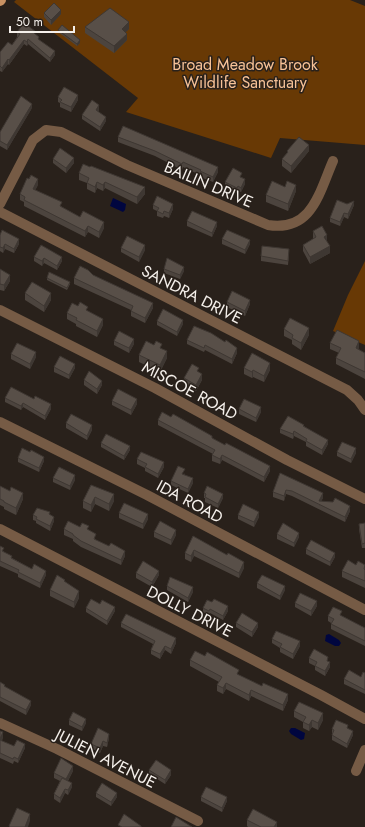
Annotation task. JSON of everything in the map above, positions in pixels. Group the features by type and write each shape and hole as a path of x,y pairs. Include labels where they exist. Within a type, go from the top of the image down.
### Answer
{"street":[{"name":"BAILIN DRIVE","path":"0,204 33,140 46,130 61,132 127,165 268,225 278,226 297,222 308,214 333,161"},
{"name":"SANDRA DRIVE","path":"0,212 347,390 358,400 365,410"},
{"name":"MISCOE ROAD","path":"0,310 155,388 287,460 365,499"},
{"name":"IDA ROAD","path":"0,422 147,495 365,610"},
{"name":"DOLLY DRIVE","path":"0,529 365,719"},
{"name":"JULIEN AVENUE","path":"0,723 57,749 198,821"},
{"path":"356,771 365,750"}],"green space":[{"name":"Broad Meadow Brook Wildlife Sanctuary","path":"16,0 350,0 365,6 365,145 280,138 271,158 126,112 138,98 14,2"},
{"path":"365,261 365,345 333,331 348,295"}],"shaded area":[{"path":"113,198 126,204 123,212 110,206"},
{"path":"329,634 339,640 341,643 339,646 335,646 325,641 326,635"},
{"path":"291,728 295,728 305,733 304,739 301,740 291,734 289,731"}],"building":[{"path":"54,3 61,10 51,20 44,13"},
{"path":"110,8 129,22 122,29 127,34 114,46 85,27"},
{"path":"24,23 35,31 34,33 39,37 38,39 55,51 50,58 28,39 27,42 24,40 2,68 0,66 0,52 8,42 12,45 20,34 17,32"},
{"path":"62,25 80,40 77,44 58,30"},
{"path":"64,87 78,95 71,107 60,102 62,100 58,97"},
{"path":"21,96 32,104 7,145 0,141 0,132"},
{"path":"92,100 99,105 96,110 106,117 100,127 82,115"},
{"path":"123,126 218,167 213,177 183,162 182,164 155,151 118,137"},
{"path":"299,137 309,145 291,166 282,159"},
{"path":"60,148 74,158 66,168 53,159"},
{"path":"83,164 145,187 137,197 105,182 103,185 97,182 95,187 87,183 89,178 79,173"},
{"path":"233,168 242,173 240,177 245,179 241,188 238,186 237,188 225,182"},
{"path":"31,175 38,179 33,189 62,202 60,206 80,217 83,211 104,222 99,232 88,226 85,231 24,200 25,197 20,194 27,178 29,179"},
{"path":"272,181 285,187 287,181 296,185 288,204 266,195"},
{"path":"157,196 173,204 169,213 164,211 163,214 157,211 159,208 153,205"},
{"path":"337,200 347,204 354,201 348,214 344,213 340,222 330,218"},
{"path":"192,211 217,222 212,233 187,221"},
{"path":"322,226 327,235 324,237 330,246 310,257 303,245 316,237 313,231"},
{"path":"2,230 19,239 14,249 5,244 3,248 0,247 0,235"},
{"path":"227,230 250,240 245,250 222,239"},
{"path":"127,236 145,245 139,257 121,248"},
{"path":"41,245 62,257 57,266 44,258 42,261 34,257"},
{"path":"262,246 289,249 288,261 261,256"},
{"path":"167,258 184,267 180,275 164,269"},
{"path":"80,266 88,270 93,275 153,303 145,318 131,311 133,306 74,278"},
{"path":"0,269 10,275 4,285 0,284"},
{"path":"49,272 70,282 67,288 47,278"},
{"path":"32,282 51,293 44,306 25,293"},
{"path":"232,291 250,300 245,311 227,302"},
{"path":"80,302 88,307 86,310 103,319 97,331 76,320 77,318 67,313 72,303 78,306"},
{"path":"163,309 183,320 177,332 157,321"},
{"path":"290,318 309,328 301,343 292,338 293,335 284,329"},
{"path":"194,326 211,333 225,342 226,340 237,348 232,359 205,345 204,348 187,340"},
{"path":"337,330 359,341 356,348 365,353 365,372 336,358 341,348 330,343"},
{"path":"119,331 134,339 129,348 114,341"},
{"path":"146,341 154,345 156,341 162,344 160,348 167,351 160,365 139,355"},
{"path":"17,343 36,352 30,364 11,354"},
{"path":"252,353 270,363 264,376 253,370 252,372 244,368"},
{"path":"60,356 75,364 69,375 54,367"},
{"path":"192,364 199,368 197,371 202,374 196,385 184,378"},
{"path":"89,371 102,381 97,389 84,380"},
{"path":"11,387 34,399 35,396 51,404 45,416 23,403 21,406 5,398"},
{"path":"118,389 137,399 131,410 112,401"},
{"path":"244,399 261,407 256,418 239,409"},
{"path":"162,412 171,417 173,414 225,445 226,443 270,466 264,477 222,455 220,459 212,455 215,450 158,420"},
{"path":"71,414 92,425 87,436 66,423"},
{"path":"288,416 328,440 322,450 306,441 307,439 294,431 293,434 280,429"},
{"path":"106,434 130,446 124,456 101,443"},
{"path":"342,442 356,448 351,459 337,452"},
{"path":"22,448 30,452 31,450 44,457 39,468 18,458"},
{"path":"141,452 164,462 158,474 145,467 147,464 137,459"},
{"path":"178,466 185,469 182,474 193,478 188,489 171,481"},
{"path":"59,467 75,475 70,486 53,478"},
{"path":"280,473 323,493 319,501 333,502 335,498 350,506 345,517 292,491 286,490 284,496 273,492"},
{"path":"91,485 114,494 109,504 95,497 91,505 83,501"},
{"path":"0,486 10,491 11,487 23,493 16,508 0,499"},
{"path":"207,486 223,494 218,504 205,497 206,494 204,493"},
{"path":"124,503 148,514 143,524 119,513"},
{"path":"243,504 259,512 254,522 238,515"},
{"path":"37,508 50,512 49,514 54,517 50,526 36,519 37,517 33,515"},
{"path":"68,521 80,527 82,523 89,526 87,529 96,534 94,539 109,546 111,543 125,551 121,560 81,541 64,529"},
{"path":"160,521 176,530 171,540 154,532"},
{"path":"283,523 299,533 294,543 277,534"},
{"path":"365,523 365,543 362,544 359,524"},
{"path":"193,536 227,555 228,553 244,562 239,573 194,550 191,556 185,553"},
{"path":"311,540 335,553 330,562 306,549"},
{"path":"0,546 4,548 2,551 12,556 11,558 32,569 34,564 46,571 40,583 18,572 19,570 0,561"},
{"path":"348,560 356,565 358,561 365,565 365,581 342,571"},
{"path":"143,561 159,571 152,582 136,573"},
{"path":"57,575 79,591 74,602 50,590"},
{"path":"262,575 285,586 280,596 257,583"},
{"path":"170,577 193,587 188,598 167,586"},
{"path":"300,593 317,601 311,611 295,603"},
{"path":"91,599 100,604 102,600 115,607 107,621 86,608"},
{"path":"214,599 228,606 223,616 210,609 209,611 203,608 207,600 212,602"},
{"path":"333,607 342,611 340,615 365,628 365,641 331,624 334,619 328,616"},
{"path":"242,613 258,623 252,632 236,623"},
{"path":"126,614 176,638 171,649 165,646 160,654 151,650 155,641 121,623"},
{"path":"276,631 300,641 293,654 280,647 282,644 272,639"},
{"path":"314,649 328,657 327,661 330,662 325,671 315,666 317,662 309,658"},
{"path":"195,651 205,656 207,652 239,670 237,674 262,686 263,683 288,694 283,705 251,690 249,695 226,683 223,688 217,685 222,677 190,660"},
{"path":"349,670 361,677 363,672 365,673 365,690 344,679"},
{"path":"0,682 5,685 4,686 31,701 26,710 0,697"},
{"path":"299,702 323,713 318,723 312,720 309,725 303,722 306,717 294,711"},
{"path":"73,712 86,719 82,727 69,720"},
{"path":"336,720 348,725 347,728 353,731 347,744 332,735 334,730 332,729"},
{"path":"98,728 109,734 107,743 103,741 100,748 91,744"},
{"path":"0,731 3,732 0,739"},
{"path":"0,740 14,746 17,740 25,744 18,759 14,757 13,759 0,753"},
{"path":"61,758 73,766 66,779 54,773"},
{"path":"156,760 171,770 165,780 149,770"},
{"path":"62,778 72,783 68,790 65,789 60,798 54,794"},
{"path":"102,783 117,793 111,802 96,793"},
{"path":"206,787 227,797 222,808 201,797"},
{"path":"17,808 30,814 25,827 9,826"},
{"path":"253,809 277,822 274,827 261,827 247,820"},
{"path":"124,814 141,827 122,827 118,825"},
{"path":"176,817 192,827 171,827"}]}
